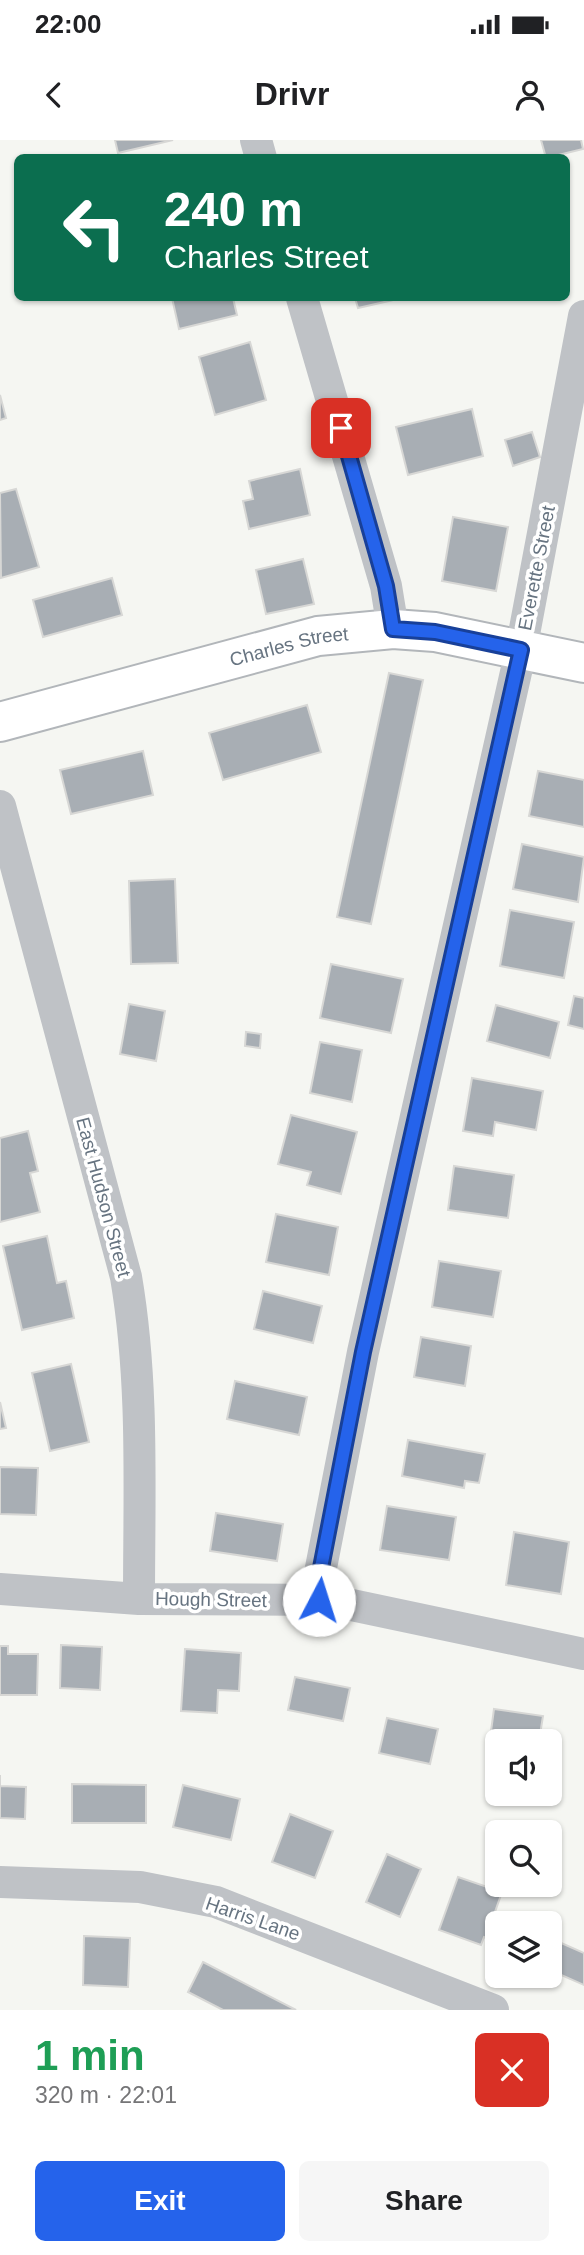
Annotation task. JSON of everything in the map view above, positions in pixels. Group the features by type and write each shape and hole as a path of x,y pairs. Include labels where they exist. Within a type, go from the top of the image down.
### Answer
{"street":[{"path":"303,301 386,586 393,629"},
{"name":"Everette Street","path":"319,1600 319,1578 363,1352 521,650 584,316"},
{"name":"Charles Street","path":"0,722 318,636 393,629 435,632 584,663"},
{"name":"East Hudson Street","path":"0,806 126,1277 134,1325 139,1412 139,1599"},
{"name":"Hough Street","path":"0,1589 139,1599 319,1600 584,1654"},
{"name":"Harris Lane","path":"0,1882 140,1887 216,1902 493,2010"}],"building":[{"path":"115,140 173,140 118,153"},
{"path":"541,140 581,140 583,149 562,154 545,154"},
{"path":"173,301 234,301 237,315 179,329"},
{"path":"356,301 389,301 358,308"},
{"path":"250,342 266,400 215,415 199,357"},
{"path":"0,395 6,418 0,420"},
{"path":"472,409 483,456 408,475 396,427"},
{"path":"532,432 540,457 513,466 505,440"},
{"path":"300,469 310,515 249,529 243,501 253,499 249,481"},
{"path":"16,489 39,567 1,578 0,493"},
{"path":"453,517 508,527 496,591 442,581"},
{"path":"303,559 314,604 266,614 256,570"},
{"path":"112,578 122,615 43,637 33,600"},
{"path":"389,673 423,680 371,924 337,917"},
{"path":"307,705 321,752 223,780 209,733"},
{"path":"143,751 153,795 71,814 60,770"},
{"path":"538,771 584,780 584,827 529,816"},
{"path":"522,844 584,857 578,902 513,889"},
{"path":"175,879 178,963 131,964 129,881"},
{"path":"510,910 574,922 564,978 500,966"},
{"path":"331,964 403,979 391,1033 320,1018"},
{"path":"574,996 584,998 584,1029 568,1025"},
{"path":"129,1004 165,1011 156,1061 120,1054"},
{"path":"496,1005 559,1022 550,1058 487,1041"},
{"path":"246,1032 261,1034 260,1048 245,1046"},
{"path":"320,1042 362,1050 352,1102 310,1093"},
{"path":"472,1078 543,1091 536,1130 495,1122 493,1136 463,1131"},
{"path":"291,1115 357,1132 341,1194 307,1185 311,1172 278,1164"},
{"path":"28,1131 38,1171 30,1173 40,1212 0,1222 0,1138"},
{"path":"454,1166 514,1175 508,1218 448,1210"},
{"path":"276,1214 338,1227 329,1275 266,1262"},
{"path":"47,1236 57,1283 66,1281 74,1318 22,1330 3,1246"},
{"path":"439,1261 501,1271 493,1317 432,1307"},
{"path":"263,1291 322,1306 313,1343 254,1329"},
{"path":"421,1337 471,1346 465,1386 414,1377"},
{"path":"71,1364 89,1442 50,1451 32,1373"},
{"path":"235,1381 307,1397 299,1435 227,1419"},
{"path":"0,1402 6,1428 0,1429"},
{"path":"408,1440 485,1454 479,1483 465,1481 464,1488 402,1476"},
{"path":"0,1467 38,1468 36,1515 0,1514"},
{"path":"387,1506 456,1517 449,1560 380,1550"},
{"path":"216,1513 283,1524 277,1561 210,1551"},
{"path":"514,1532 569,1542 561,1594 506,1585"},
{"path":"61,1645 102,1647 100,1690 60,1688"},
{"path":"0,1646 8,1646 8,1654 38,1654 37,1695 0,1695"},
{"path":"185,1649 241,1653 239,1691 218,1690 217,1713 181,1711"},
{"path":"295,1677 350,1688 343,1721 288,1710"},
{"path":"494,1709 543,1716 541,1729 491,1729"},
{"path":"387,1718 438,1729 430,1764 379,1753"},
{"path":"72,1784 146,1785 146,1823 72,1823"},
{"path":"183,1785 240,1799 231,1840 173,1827"},
{"path":"0,1786 26,1787 25,1819 0,1818"},
{"path":"290,1814 333,1831 315,1878 272,1862"},
{"path":"387,1854 421,1869 400,1917 366,1902"},
{"path":"458,1877 485,1886 485,1897 500,1897 495,1911 485,1911 485,1937 481,1945 439,1930"},
{"path":"84,1936 130,1938 128,1987 83,1985"},
{"path":"562,1943 584,1953 584,1985 562,1975"},
{"path":"203,1962 296,2010 223,2010 188,1992"}],"route":[{"path":"319,1600 319,1578 363,1352 521,650 435,632 393,629 386,586 341,428"}]}
